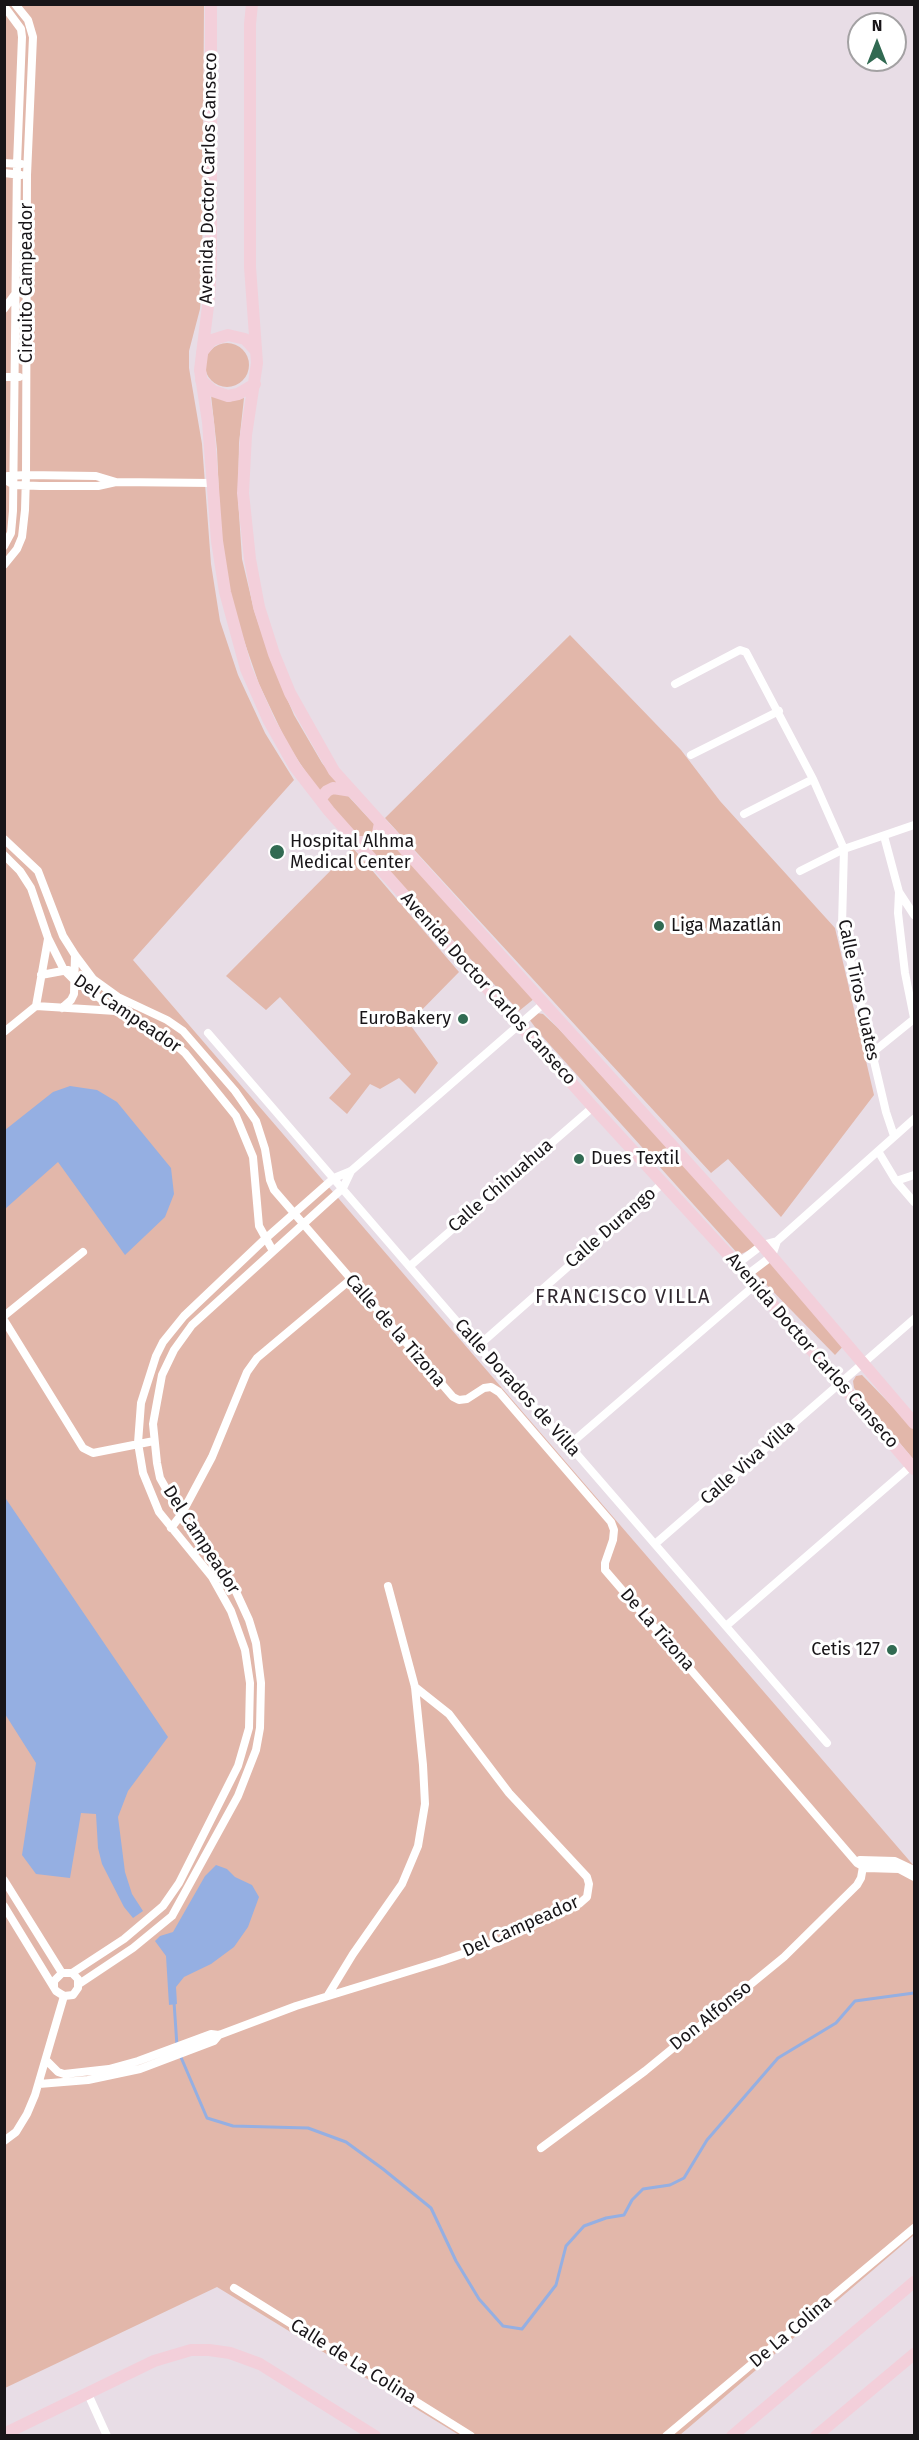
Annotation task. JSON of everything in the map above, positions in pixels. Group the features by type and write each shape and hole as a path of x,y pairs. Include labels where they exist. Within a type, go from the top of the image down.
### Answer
{"main road":[{"name":"Avenida Doctor Carlos Canseco","path":"211,4 211,267 201,353 201,380 208,422 217,541 225,592 243,659 257,696 281,745 320,799 593,1107 842,1382 913,1467"},
{"name":"Avenida Doctor Carlos Canseco","path":"252,4 250,24 250,267 256,352 255,384 246,435 243,493 259,608 274,654 300,714 330,765 352,791 772,1256 915,1423"},
{"path":"201,353 212,340 228,335 245,339 256,352"},
{"path":"201,380 213,391 228,396 238,394 255,384"},
{"path":"320,799 333,788 352,791"},
{"path":"357,842 373,842 377,838 380,823"},
{"path":"732,2436 915,2282"},
{"path":"4,2434 173,2354 190,2350 230,2353 260,2364 375,2436"},
{"path":"816,2436 915,2354"}],"street":[{"path":"15,4 32,27 21,29"},
{"path":"4,6 21,29 17,164"},
{"name":"Circuito Campeador","path":"25,486 27,164 33,49 32,27"},
{"path":"4,163 27,164"},
{"name":"Circuito Campeador","path":"4,546 11,533 14,485 17,164"},
{"path":"4,173 27,175"},
{"path":"4,309 16,294"},
{"path":"4,328 27,328"},
{"path":"4,377 26,377"},
{"path":"4,479 14,474 96,476 116,482"},
{"path":"4,479 14,485 25,486 98,486 116,482 212,483"},
{"path":"4,565 17,549 22,537 25,486"},
{"path":"11,533 22,537"},
{"name":"Calle Tiros Cuates","path":"675,684 744,650 779,711 813,779 844,849 842,925 886,1112 894,1136"},
{"path":"691,755 779,711"},
{"path":"744,814 813,779"},
{"path":"800,871 844,849 915,825"},
{"path":"872,1053 915,1019 905,974 898,913 899,892 884,836"},
{"name":"Del Campeador","path":"4,839 39,871 63,936 93,979 118,997 167,1020 192,1039 235,1091 256,1121 274,1190 304,1224 192,1325 164,1368 157,1391 153,1424 160,1478 182,1515 219,1565 241,1600 256,1643 261,1683 260,1728 250,1768 238,1796 172,1916 133,1948 79,1984 73,1995 64,1996"},
{"name":"Del Campeador","path":"4,855 21,871 31,888 48,938 64,970 75,976 118,1011 163,1034 178,1047 226,1101 247,1137 253,1157 259,1226 273,1251"},
{"path":"899,892 915,915"},
{"path":"4,1032 36,1006 48,938"},
{"path":"61,1009 71,1000 75,976 75,956"},
{"path":"41,975 64,970"},
{"path":"75,976 93,979"},
{"path":"295,1215 334,1178 351,1171 543,1004"},
{"path":"36,1006 118,1011"},
{"name":"Calle Dorados de Villa","path":"208,1034 478,1346 569,1445 827,1743"},
{"name":"Calle Chihuahua","path":"410,1266 593,1107"},
{"path":"737,1264 762,1245 777,1241 915,1119"},
{"path":"878,1151 896,1181 915,1202"},
{"path":"304,1224 343,1188 351,1171"},
{"path":"896,1181 915,1175"},
{"path":"256,1186 270,1180"},
{"name":"Calle Durango","path":"478,1346 663,1183"},
{"name":"Del Campeador","path":"72,1973 115,1945 163,1906 179,1883 238,1766 249,1728 250,1683 244,1650 231,1611 212,1577 159,1512 148,1491 142,1473 138,1443 145,1386 163,1342 184,1316 295,1215"},
{"name":"Calle de la Tizona","path":"304,1224 453,1397 467,1400 484,1388 490,1387 499,1392"},
{"path":"569,1445 751,1280 772,1256 777,1241"},
{"path":"83,1252 4,1318 83,1448 93,1453 154,1441"},
{"path":"171,1528 182,1515 212,1457 247,1372 257,1358 350,1280"},
{"path":"864,1363 915,1319"},
{"name":"Calle Viva Villa","path":"655,1544 864,1363"},
{"name":"De La Tizona","path":"499,1392 611,1522 614,1530 613,1540 605,1569 854,1858 863,1864"},
{"path":"726,1626 913,1467"},
{"path":"328,1995 353,1954 402,1884 418,1846 424,1804 416,1688 388,1586"},
{"path":"250,1683 261,1683"},
{"name":"Del Campeador","path":"39,2084 61,2084 111,2076 140,2068 189,2046 214,2041 219,2035 328,1995 500,1941 579,1904 587,1897 589,1892 586,1877 508,1793 449,1714 416,1688"},
{"path":"863,1864 895,1861 915,1870"},
{"path":"863,1864 899,1869 915,1877"},
{"name":"Don Alfonso","path":"541,2148 645,2071 784,1957 857,1885 863,1864"},
{"path":"4,1880 62,1972"},
{"path":"4,1906 56,1992 64,1996 39,2084 27,2114 16,2132 4,2141"},
{"path":"62,1972 72,1973 79,1984"},
{"path":"54,1987 54,1981 62,1972"},
{"name":"Del Campeador","path":"46,2060 58,2072 83,2073 109,2069 174,2052"},
{"name":"De La Colina","path":"666,2436 915,2228"},
{"name":"Calle de La Colina","path":"234,2288 471,2436"},
{"path":"88,2394 107,2436"}],"shaded area":[{"path":"5,5 204,5 202,283 200,309 189,351 189,368 202,444 211,564 220,621 238,675 265,733 294,780 133,960 914,1866 914,2235 680,2435 459,2435 217,2287 5,2388"},
{"path":"227,343 235,344 243,349 248,357 248,373 243,381 235,386 227,387 219,386 211,381 206,373 205,365 206,357 211,349 219,344"},
{"path":"211,395 228,402 244,398 239,443 238,499 242,559 254,610 271,661 294,715 322,763 349,797 535,998 519,1011 366,847 321,795 288,745 259,684 229,589 221,542 217,449"},
{"name":"Liga Mazatlán","path":"570,635 681,750 720,801 835,928 874,1095 781,1217 728,1159 711,1173 385,818"},
{"path":"353,848 459,972 409,1023 438,1063 415,1094 399,1078 380,1089 370,1084 347,1114 329,1098 351,1074 280,997 266,1010 226,976"},
{"path":"537,1013 543,1014 558,1028 758,1246 739,1255 541,1035 529,1019"},
{"path":"770,1261 847,1342 835,1355 754,1272"},
{"path":"862,1375 914,1429 914,1460 854,1388 853,1381 856,1376"}],"water":[{"path":"70,1086 97,1090 117,1102 171,1168 174,1194 165,1217 125,1255 58,1162 5,1209 5,1130 53,1092"},
{"path":"4,1496 168,1737 128,1791 118,1817 125,1872 132,1894 143,1911 133,1918 124,1907 102,1864 98,1848 96,1814 81,1813 70,1878 36,1874 22,1855 36,1763 5,1714"},
{"path":"216,1865 227,1869 235,1877 252,1885 259,1897 248,1927 234,1947 211,1964 184,1977 176,1987 177,2004 169,2005 166,1956 155,1941 160,1936 173,1932 205,1876"}],"waterway":[{"path":"180,2055 207,2118 233,2126 308,2128 346,2142 383,2169 431,2208 456,2261 479,2299 503,2326 522,2329 556,2285 566,2246 584,2226 606,2218 624,2215 632,2200 643,2189 670,2185 684,2178 707,2140 778,2058 836,2023 855,2001 914,1993"},
{"path":"174,2002 177,2046"}],"place":[{"name":"Hospital Alhma Medical Center","path":"277,852"},
{"name":"Liga Mazatlán","path":"659,926"},
{"name":"EuroBakery","path":"463,1019"},
{"name":"Dues Textil","path":"579,1159"},
{"name":"Cetis 127","path":"892,1650"}],"district":[{"name":"FRANCISCO VILLA","path":"623,1297"}]}
